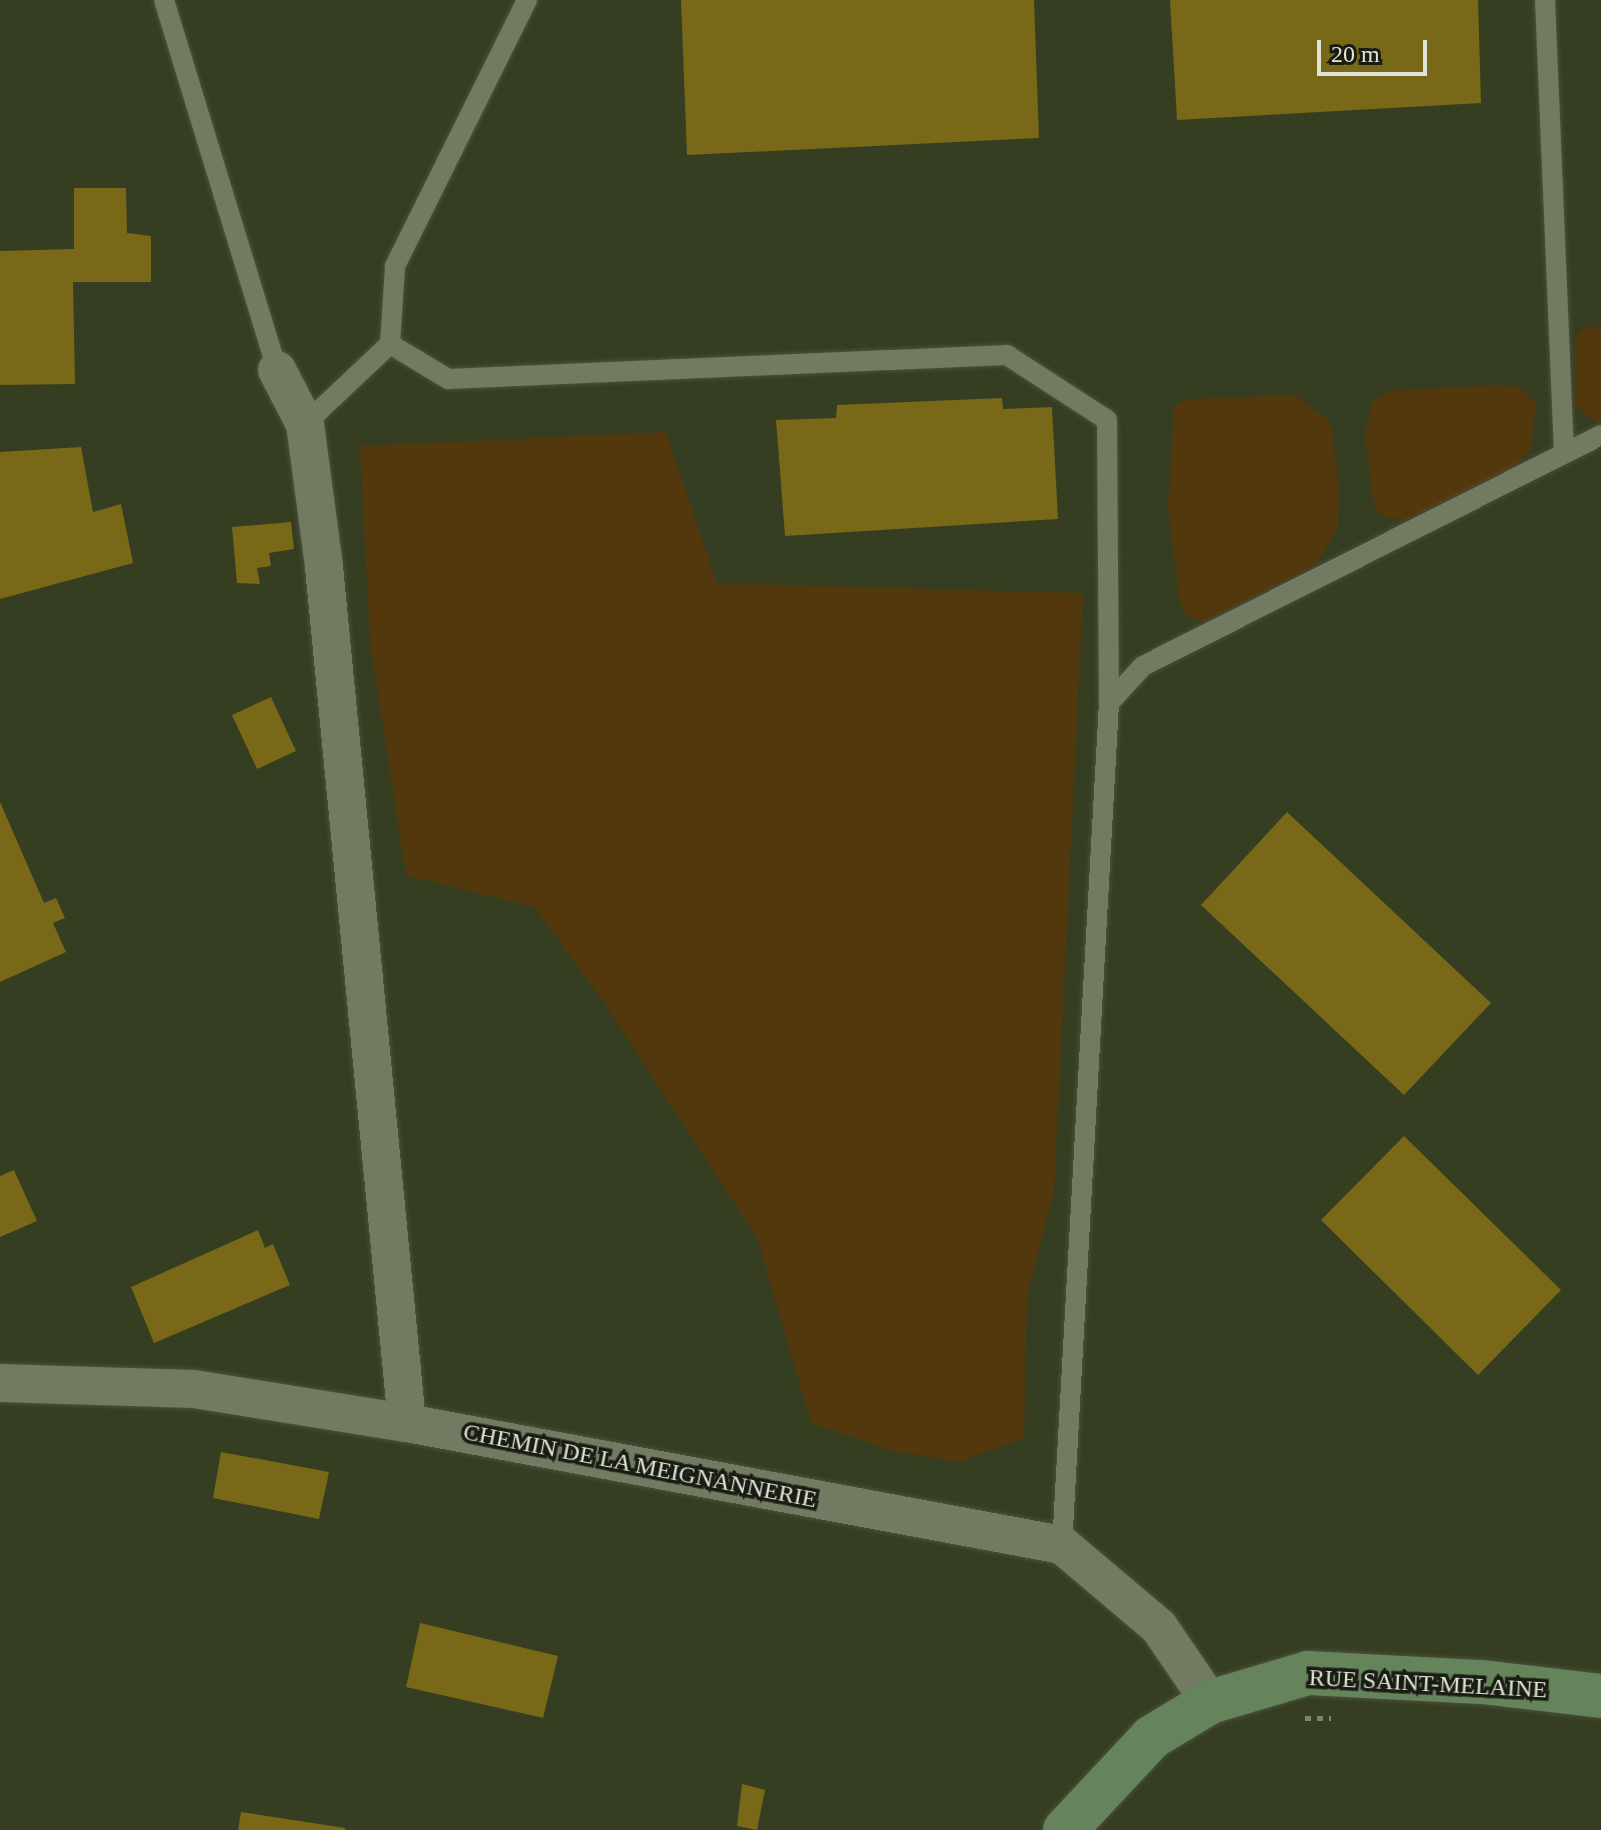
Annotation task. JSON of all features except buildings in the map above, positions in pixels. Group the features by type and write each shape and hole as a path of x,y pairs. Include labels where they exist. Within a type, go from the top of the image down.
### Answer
{"main road":[{"name":"RUE SAINT-MELAINE","path":"1065,1830 1152,1737 1210,1702 1308,1673 1482,1682 1601,1696"}],"street":[{"path":"277,370 305,424 324,567 407,1423"},
{"name":"CHEMIN DE LA MEIGNANNERIE","path":"0,1383 194,1389 407,1423 1062,1545 1159,1627 1210,1702"}],"lane":[{"path":"164,0 277,370"},
{"path":"305,424 390,344 395,266 527,0"},
{"path":"1545,0 1564,454"},
{"path":"390,344 448,379 1007,355 1107,420 1109,703 1062,1545"},
{"path":"1109,703 1143,666 1601,435"}],"path":[{"path":"1297,1718 1340,1718"}],"shaded area":[{"path":"0,0 1601,0 1601,1830 0,1830"},
{"path":"1601,326 1601,421 1595,421 1575,406 1575,336 1586,327"},
{"path":"1499,385 1521,388 1536,404 1530,450 1511,470 1404,520 1380,516 1372,495 1365,433 1372,402 1388,391"},
{"path":"1296,395 1330,422 1339,486 1338,527 1321,557 1304,573 1205,622 1188,617 1179,601 1168,509 1174,406 1188,399"},
{"path":"666,432 717,583 1083,593 1054,1191 1027,1295 1024,1438 959,1462 890,1450 811,1423 758,1240 606,1005 534,907 406,875 370,643 360,446"}]}
